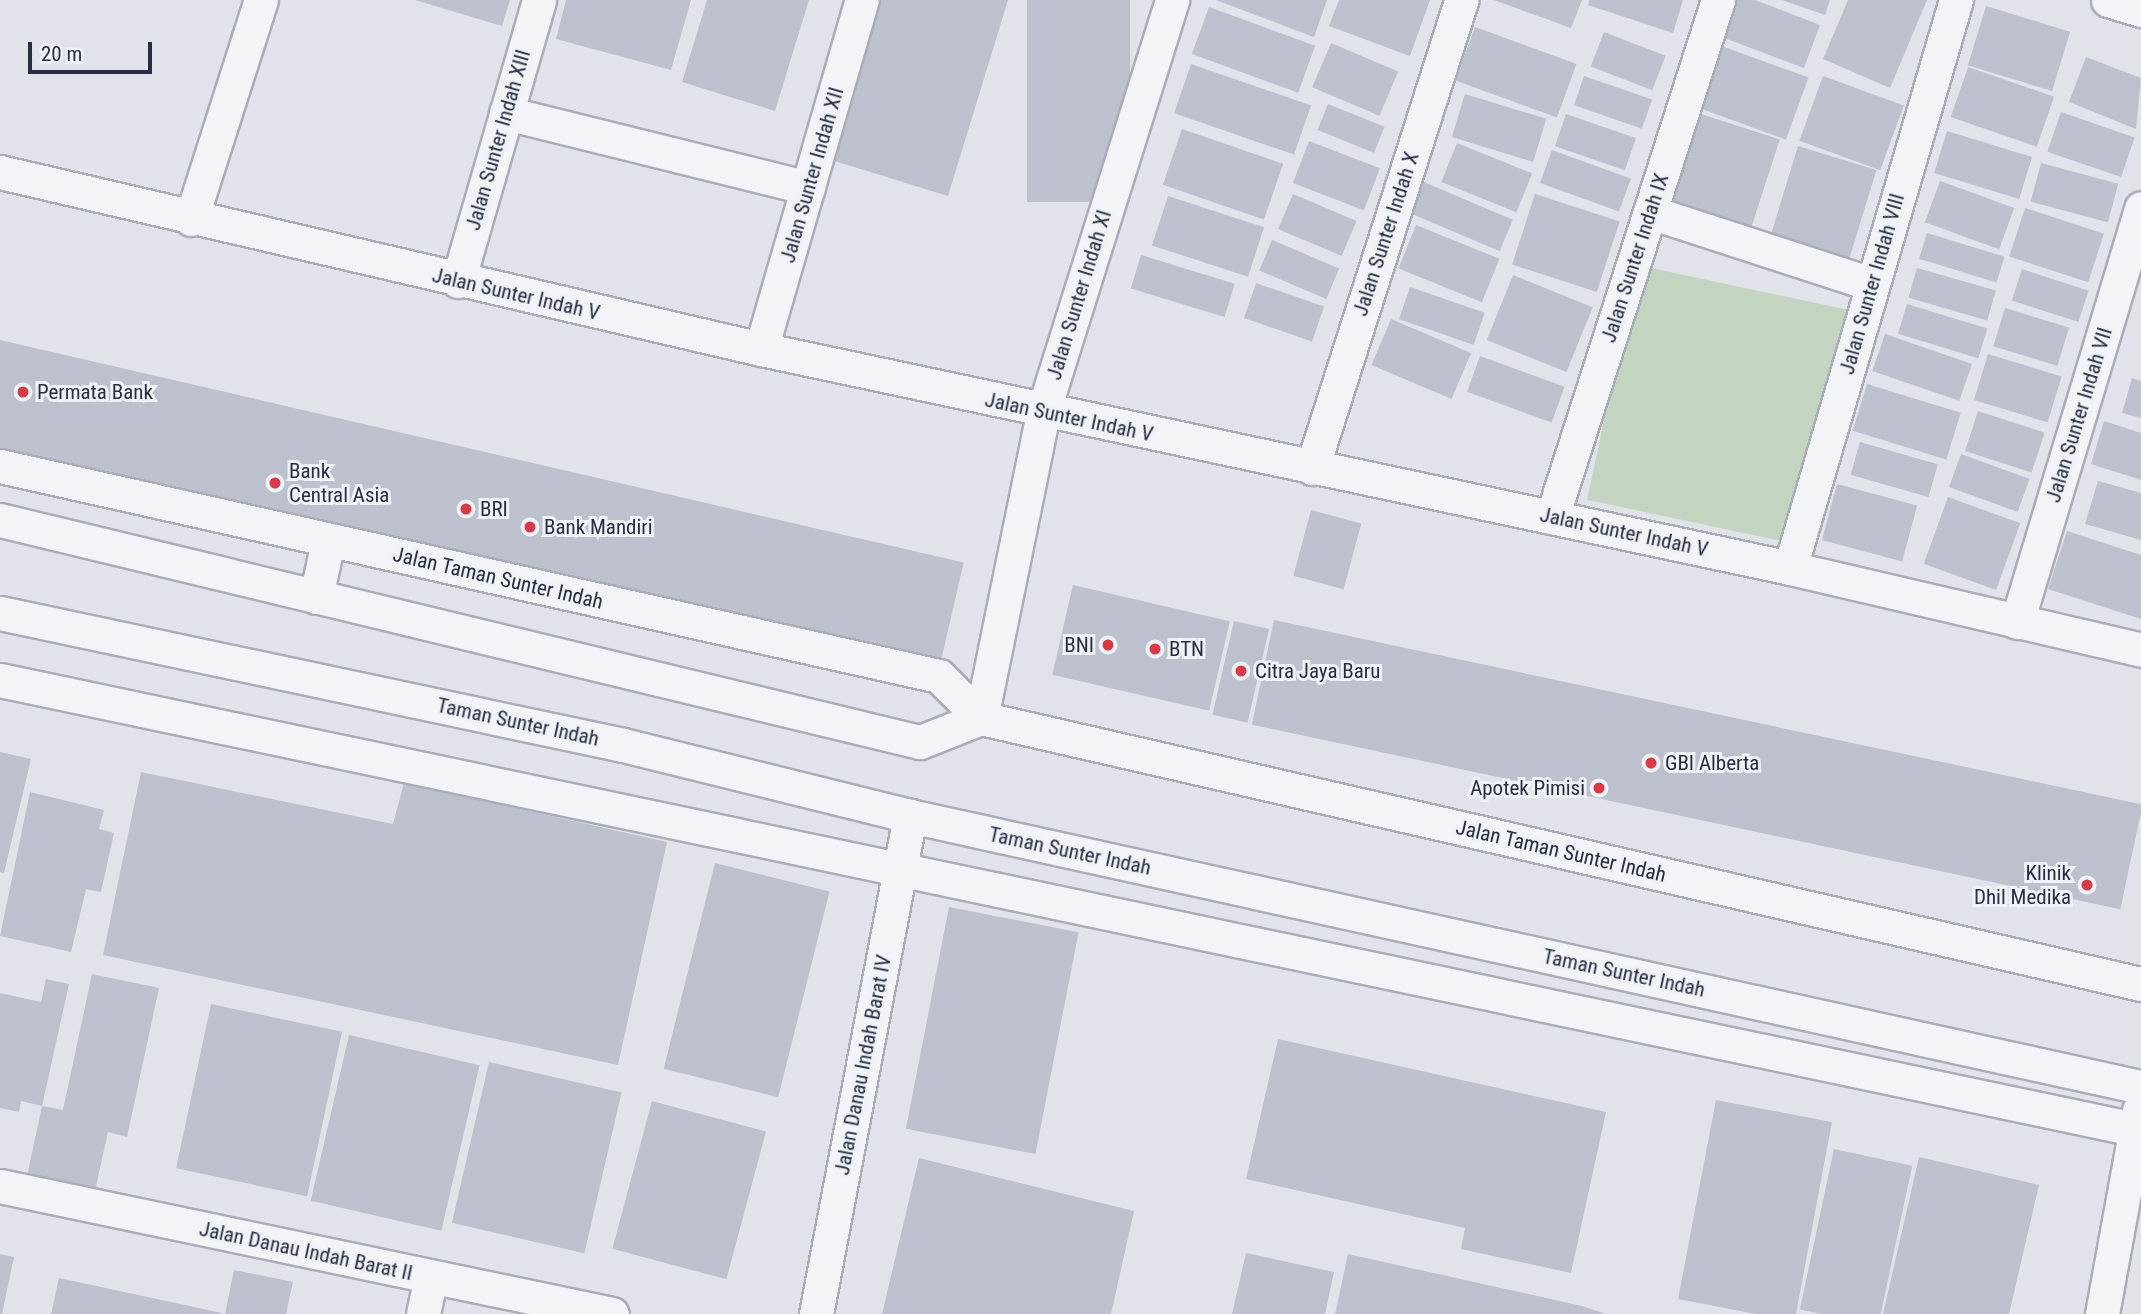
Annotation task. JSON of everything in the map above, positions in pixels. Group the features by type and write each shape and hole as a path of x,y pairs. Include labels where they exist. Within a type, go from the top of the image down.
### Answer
{"street":[{"path":"191,219 261,0"},
{"name":"Jalan Sunter Indah XIII","path":"458,281 539,0"},
{"name":"Jalan Sunter Indah XII","path":"761,349 862,0"},
{"name":"Jalan Sunter Indah XI","path":"981,718 1042,412 1172,0"},
{"name":"Jalan Sunter Indah X","path":"1311,468 1461,0"},
{"name":"Jalan Sunter Indah IX","path":"1552,517 1718,0"},
{"name":"Jalan Sunter Indah VIII","path":"1790,568 1956,0"},
{"path":"2108,0 2141,10"},
{"path":"506,113 808,188"},
{"name":"Jalan Sunter Indah V","path":"0,172 458,281 1042,412 1790,568 2141,650"},
{"name":"Jalan Sunter Indah VII","path":"2017,622 2141,208"},
{"path":"1650,212 1872,284"},
{"name":"Jalan Taman Sunter Indah","path":"0,466 939,676 981,718 2141,984"},
{"path":"0,520 920,742 981,718"},
{"path":"316,597 328,541"},
{"name":"Taman Sunter Indah","path":"0,613 623,745 910,816 2141,1087"},
{"path":"0,680 901,875 2137,1115 2102,1314"},
{"name":"Jalan Danau Indah Barat IV","path":"816,1314 910,816"},
{"name":"Jalan Danau Indah Barat II","path":"0,1186 612,1314"},
{"path":"423,1314 431,1277"}],"green space":[{"path":"1637,265 1851,311 1801,545 1587,500"}],"building":[{"path":"415,0 510,0 502,26"},
{"path":"566,0 691,0 671,70 556,39"},
{"path":"707,0 809,0 775,111 682,82"},
{"path":"877,0 1008,0 948,196 828,159"},
{"path":"1027,0 1130,0 1130,202 1027,202"},
{"path":"1216,0 1327,0 1314,37"},
{"path":"1339,0 1430,0 1410,56 1329,26"},
{"path":"1494,0 1582,0 1571,28"},
{"path":"1589,0 1683,0 1673,33 1588,5"},
{"path":"1723,0 1755,0 1820,25 1804,68 1711,33"},
{"path":"1782,0 1830,0 1825,15"},
{"path":"1848,0 1927,0 1890,88 1823,59"},
{"path":"1986,6 2070,32 2052,91 1968,65"},
{"path":"1209,7 1315,46 1298,93 1192,54"},
{"path":"1475,27 1576,64 1557,118 1456,81"},
{"path":"1604,32 1666,56 1652,90 1591,67"},
{"path":"1708,41 1809,78 1786,140 1685,103"},
{"path":"1331,43 1398,72 1379,116 1312,87"},
{"path":"2086,57 2141,78 2136,129 2069,102"},
{"path":"1191,64 1311,105 1294,155 1174,113"},
{"path":"1968,67 2054,97 2037,147 1951,117"},
{"path":"1584,76 1652,99 1642,129 1574,105"},
{"path":"1823,76 1904,105 1880,170 1799,141"},
{"path":"1465,94 1546,119 1533,162 1452,137"},
{"path":"1328,104 1385,127 1374,153 1318,130"},
{"path":"2061,112 2135,137 2121,177 2047,152"},
{"path":"1698,113 1780,140 1750,233 1668,206"},
{"path":"1566,114 1636,138 1625,170 1555,146"},
{"path":"1182,129 1283,164 1264,220 1163,185"},
{"path":"1947,131 2032,157 2019,199 1934,173"},
{"path":"1309,141 1380,168 1364,210 1293,183"},
{"path":"1457,143 1532,173 1516,212 1441,182"},
{"path":"1798,146 1876,170 1847,268 1768,244"},
{"path":"1552,150 1631,179 1619,212 1540,183"},
{"path":"2041,163 2118,184 2108,222 2031,202"},
{"path":"1419,180 1513,220 1500,251 1406,211"},
{"path":"1940,181 2014,208 1999,249 1925,222"},
{"path":"1293,194 1357,221 1342,256 1278,229"},
{"path":"1535,194 1620,222 1597,292 1512,264"},
{"path":"1168,196 1264,227 1248,277 1152,245"},
{"path":"2025,208 2104,234 2088,282 2009,257"},
{"path":"1416,225 1499,259 1482,302 1398,269"},
{"path":"1927,233 2004,257 1997,283 1919,259"},
{"path":"1272,240 1339,269 1326,299 1259,270"},
{"path":"1141,255 1235,284 1224,317 1131,288"},
{"path":"1917,268 1996,291 1987,320 1908,298"},
{"path":"2022,269 2089,291 2078,322 2012,300"},
{"path":"1513,275 1593,307 1567,372 1487,340"},
{"path":"1256,283 1324,306 1312,341 1244,318"},
{"path":"1410,287 1485,313 1474,345 1399,319"},
{"path":"1907,304 1987,329 1978,358 1898,334"},
{"path":"2005,308 2069,328 2057,366 1993,346"},
{"path":"1391,319 1471,353 1452,399 1371,365"},
{"path":"1885,334 1972,364 1959,401 1872,371"},
{"path":"0,340 964,562 939,668 0,451"},
{"path":"1988,354 2062,377 2048,422 1974,400"},
{"path":"1480,356 1565,387 1552,422 1467,392"},
{"path":"2132,378 2141,381 2141,418 2122,413"},
{"path":"1867,384 1961,413 1946,460 1853,431"},
{"path":"1978,411 2045,433 2032,473 1965,451"},
{"path":"2104,421 2141,433 2141,480 2091,464"},
{"path":"1860,442 1938,464 1928,497 1851,475"},
{"path":"1961,454 2030,479 2018,512 1949,487"},
{"path":"2098,481 2141,493 2141,540 2085,524"},
{"path":"1837,484 1917,505 1902,562 1822,540"},
{"path":"1948,497 2020,523 1996,590 1924,564"},
{"path":"1311,510 1361,523 1344,589 1293,576"},
{"path":"2067,531 2141,555 2141,619 2048,589"},
{"path":"1073,585 1230,621 1209,711 1052,675"},
{"path":"1274,620 2141,804 2120,909 1252,725"},
{"name":"Citra Jaya Baru","path":"1234,621 1269,629 1247,723 1212,715"},
{"path":"0,752 31,759 4,873 0,872"},
{"path":"141,772 393,824 404,783 667,842 618,1065 103,955"},
{"path":"30,792 104,810 99,829 114,833 101,892 86,889 71,952 0,936"},
{"path":"715,863 829,892 778,1097 664,1069"},
{"path":"949,907 1079,932 1035,1154 906,1129"},
{"path":"92,974 159,988 127,1137 108,1132 95,1191 27,1176 42,1106 63,1110"},
{"path":"46,979 69,984 42,1106 21,1101 19,1112 0,1108 0,993 41,1002"},
{"path":"211,1004 342,1032 307,1196 176,1168"},
{"path":"349,1035 480,1065 441,1231 311,1201"},
{"path":"1278,1039 1606,1112 1571,1273 1461,1249 1465,1228 1246,1179"},
{"path":"489,1062 622,1093 584,1253 452,1223"},
{"path":"1716,1100 1832,1122 1796,1314 1756,1314 1678,1299"},
{"path":"652,1101 766,1132 726,1279 612,1249"},
{"path":"1834,1149 1912,1166 1881,1314 1821,1314 1800,1309"},
{"path":"1919,1157 2039,1185 2009,1314 1883,1314"},
{"path":"919,1158 1134,1211 1111,1314 882,1314"},
{"path":"1246,1253 1334,1272 1325,1314 1232,1314"},
{"path":"0,1254 14,1257 2,1314 0,1314"},
{"path":"1348,1254 1582,1306 1606,1314 1335,1314"},
{"path":"234,1270 293,1282 286,1314 225,1314"},
{"path":"59,1278 222,1313 222,1314 51,1314"}],"place":[{"name":"Permata Bank","path":"23,392"},
{"name":"Bank Central Asia","path":"275,483"},
{"name":"BRI","path":"466,509"},
{"name":"Bank Mandiri","path":"530,527"},
{"name":"BNI","path":"1108,645"},
{"name":"BTN","path":"1155,649"},
{"name":"Citra Jaya Baru","path":"1241,671"},
{"name":"GBI Alberta","path":"1651,763"},
{"name":"Apotek Pimisi","path":"1599,788"},
{"name":"Klinik Dhil Medika","path":"2087,885"}]}
